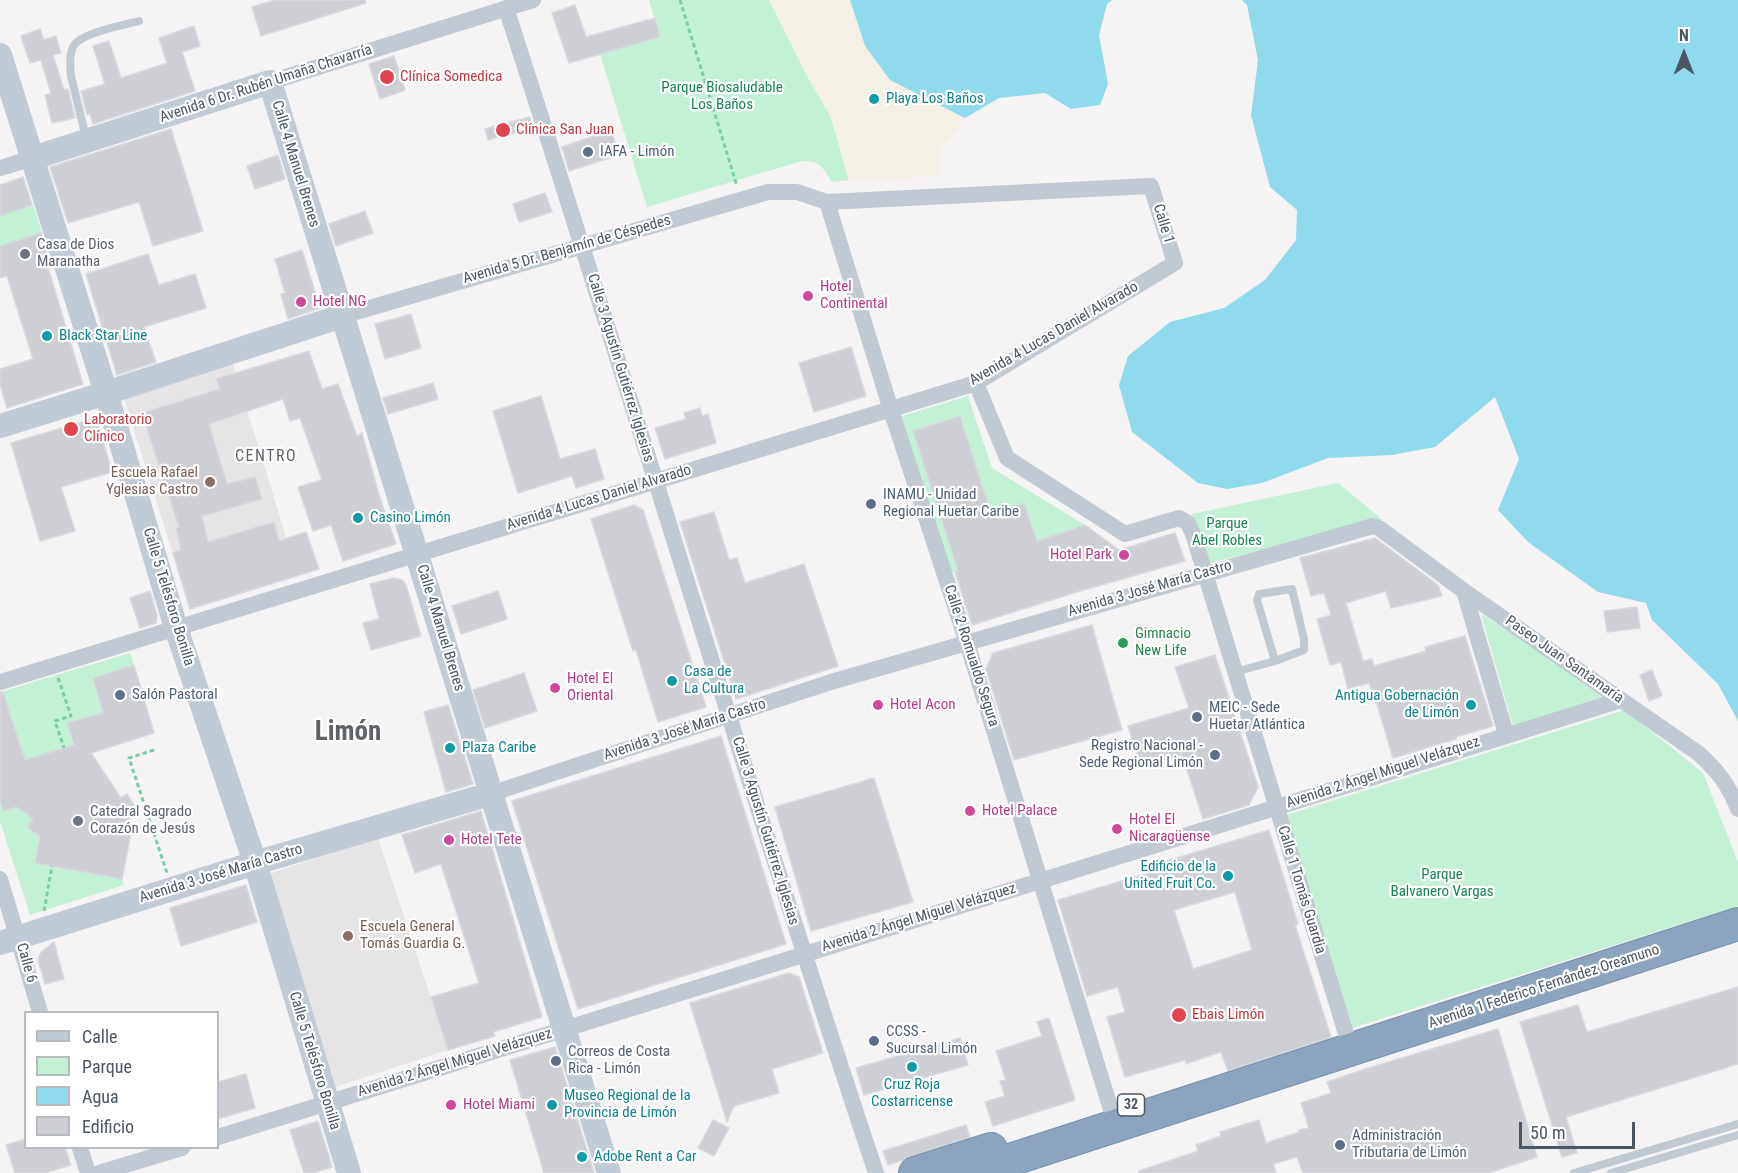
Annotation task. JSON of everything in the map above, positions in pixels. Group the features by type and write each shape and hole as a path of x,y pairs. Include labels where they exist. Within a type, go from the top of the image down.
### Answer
{"highway":[{"name":"Avenida 1 Federico Fernández Oreamuno","path":"915,1173 1351,1050 1738,924"},
{"name":"Avenida 1 Federico Fernández Oreamuno","path":"970,1173 1114,1118"}],"main road":[{"name":"Calle 5 Telésforo Bonilla","path":"0,55 106,393 176,628 255,863 349,1173"},
{"name":"Avenida 6 Dr. Rubén Umaña Chavarría","path":"33,158 270,82"},
{"name":"Calle 4 Manuel Brenes","path":"270,82 609,1173"},
{"name":"Avenida 5 Dr. Benjamín de Céspedes","path":"0,426 342,316"},
{"name":"Avenida 3 José María Castro","path":"19,937 172,888 490,794"}],"street":[{"name":"Avenida 6 Dr. Rubén Umaña Chavarría","path":"270,82 533,0"},
{"name":"Calle 3 Agustín Gutiérrez Iglesias","path":"506,8 583,246 803,953 876,1173"},
{"name":"Avenida 6 Dr. Rubén Umaña Chavarría","path":"0,168 33,158"},
{"name":"Avenida 5 Dr. Benjamín de Céspedes","path":"342,316 768,192 797,192 827,202 1151,186"},
{"name":"Calle 1","path":"1151,186 1175,263"},
{"name":"Calle 2 Romualdo Segura","path":"827,202 891,410 968,643 1114,1118"},
{"name":"Avenida 4 Lucas Daniel Alvarado","path":"0,682 976,383 1175,263"},
{"name":"Calle 1 Tomás Guardia","path":"976,383 1007,458 1125,534 1179,518 1188,523 1351,1050"},
{"name":"Avenida 3 José María Castro","path":"490,794 831,682 1373,526"},
{"name":"Paseo Juan Santamaría","path":"1373,526 1698,753 1718,771 1738,809"},
{"path":"1464,591 1506,734"},
{"name":"Avenida 2 Ángel Miguel Velázquez","path":"219,1137 803,953 1041,882 1621,699"},
{"name":"Calle 6","path":"0,879 40,1011"},
{"path":"80,1149 88,1173"},
{"path":"99,1173 179,1149"}],"lane":[{"path":"87,141 71,76 73,46 81,37 139,21"},
{"path":"1234,672 1275,662 1304,650 1304,639 1292,589 1259,594 1257,600 1275,662"},
{"path":"1575,1173 1738,1124"},
{"path":"1611,1173 1738,1135"}],"path":[{"path":"680,0 741,199"},
{"path":"54,665 71,716 55,721 64,748"},
{"path":"154,750 129,758 172,888"},
{"path":"19,937 52,866"}],"shaded area":[{"name":"Escuela Rafael Yglesias Castro","path":"233,364 298,576 190,609 124,398"},
{"name":"Escuela General Tomás Guardia G.","path":"378,838 448,1050 335,1087 265,875"}],"green space":[{"name":"Parque Biosaludable Los Baños","path":"649,0 769,0 831,117 849,180 832,182 820,166 813,162 802,161 647,207 600,54 660,37"},
{"path":"33,205 42,233 0,246 0,216"},
{"path":"968,396 992,468 1085,525 1037,541 1024,503 991,514 960,416 913,431 955,560 988,562 951,573 899,417"},
{"name":"Parque Abel Robles","path":"1338,483 1383,520 1210,563 1192,514"},
{"path":"1481,614 1612,697 1513,726"},
{"path":"130,653 134,665 93,678 103,713 67,723 77,756 91,752 95,758 84,770 57,768 52,752 25,760 9,711 0,713 0,692"},
{"name":"Parque Balvanero Vargas","path":"1625,710 1703,773 1738,862 1738,906 1352,1028 1286,815"},
{"path":"0,786 33,819 27,828 40,837 36,863 122,879 124,885 30,915 0,821"}],"sand":[{"name":"Playa Los Baños","path":"769,0 850,0 865,46 890,80 965,118 939,153 940,176 849,180 831,117"}],"water":[{"path":"850,0 1112,0 1107,4 1099,35 1108,84 1100,105 1071,109 1045,93 999,98 965,118 890,80 865,46"},
{"path":"1242,0 1738,0 1738,721 1718,684 1652,620 1646,603 1598,592 1528,542 1498,510 1519,459 1495,397 1435,447 1392,455 1328,458 1262,483 1227,489 1198,483 1132,432 1119,385 1128,356 1170,322 1224,308 1265,280 1296,240 1297,210 1270,187 1251,115 1258,60 1247,5"}],"building":[{"path":"275,0 365,0 366,3 261,36 252,7"},
{"path":"575,5 586,37 655,18 660,37 569,63 552,13"},
{"path":"194,26 200,46 182,52 195,91 93,124 90,114 87,115 81,91 105,84 93,46 109,41 121,78 167,63 159,38"},
{"path":"40,29 44,40 56,36 61,53 53,55 64,90 68,89 75,118 52,123 45,95 51,94 41,60 30,63 21,36"},
{"name":"Clínica Somedica","path":"394,56 405,90 380,99 369,64"},
{"name":"Clínica San Juan","path":"530,117 533,128 488,140 485,129"},
{"path":"171,129 203,231 153,246 139,202 68,223 50,167"},
{"name":"IAFA - Limón","path":"611,130 619,155 569,171 562,147"},
{"path":"278,155 285,179 255,189 247,166"},
{"path":"23,177 32,205 0,216 0,185"},
{"path":"545,193 552,212 519,222 513,204"},
{"path":"365,211 373,233 336,246 329,224"},
{"path":"41,233 50,263 47,264 83,384 7,408 0,384 0,369 33,359 7,276 0,278 0,246"},
{"path":"302,250 320,308 288,319 281,294 285,293 275,259"},
{"path":"148,254 159,285 195,274 206,308 144,327 156,362 117,375 86,274"},
{"path":"411,314 421,348 385,359 375,324"},
{"path":"851,347 866,396 814,412 799,363"},
{"path":"309,351 322,389 338,384 357,436 362,433 379,495 396,544 343,561 331,525 313,531 298,487 322,480 300,418 290,421 283,399 209,424 227,484 255,477 262,499 202,516 208,542 274,522 279,541 306,532 319,569 190,609 173,553 181,550 176,528 179,527 142,413 220,389 216,379"},
{"path":"433,383 438,399 388,414 383,398"},
{"path":"541,396 560,459 595,449 604,479 576,488 572,476 518,493 493,411"},
{"path":"700,408 702,416 708,414 716,443 665,459 655,428 686,419 684,413"},
{"path":"960,416 991,514 1024,503 1037,541 1085,525 1119,550 1175,533 1185,561 972,625 955,572 958,571 913,431"},
{"path":"96,418 112,472 61,487 75,531 40,541 11,443"},
{"path":"634,505 643,510 706,707 658,722 591,519"},
{"path":"714,512 729,560 737,558 745,583 804,564 838,666 736,699 680,522"},
{"path":"1375,538 1438,585 1442,596 1391,608 1386,591 1346,603 1363,661 1372,659 1374,666 1426,651 1425,647 1465,636 1493,726 1393,758 1369,683 1348,689 1341,662 1330,665 1317,619 1331,615 1324,593 1311,596 1300,558"},
{"path":"394,578 402,580 406,585 421,636 371,650 363,623 379,619 370,584"},
{"path":"150,591 157,615 156,623 140,628 130,598"},
{"path":"498,591 507,619 461,634 452,606"},
{"path":"1637,607 1640,628 1607,632 1604,611"},
{"path":"1092,625 1122,730 1014,760 986,669 993,653"},
{"name":"MEIC - Sede Huetar Atlántica","path":"1215,655 1258,787 1249,805 1203,819 1182,754 1141,768 1128,726 1189,708 1175,667"},
{"path":"134,665 154,733 91,753 121,798 127,794 139,813 121,824 131,833 122,879 35,863 40,837 27,827 33,819 17,807 3,811 0,800 0,692 3,692 25,760 74,745 67,723 103,713 93,678"},
{"path":"1652,670 1662,696 1649,701 1640,675"},
{"path":"524,673 537,711 485,728 473,690"},
{"name":"Plaza Caribe","path":"448,705 473,784 446,792 424,712"},
{"path":"721,736 786,944 578,1009 512,801"},
{"path":"874,778 913,902 811,931 775,807"},
{"path":"481,811 542,1017 493,1032 495,1036 448,1050 431,997 479,983 441,864 415,873 402,835"},
{"path":"1269,830 1298,924 1295,925 1331,1037 1228,1071 1221,1052 1186,1064 1185,1060 1125,1077 1107,1017 1125,1012 1118,987 1087,996 1058,900 1169,867 1167,861","holes":["1235,892 1252,950 1193,969 1174,910"]},
{"path":"246,885 257,922 181,946 170,908"},
{"path":"54,942 64,979 45,984 38,959 41,952"},
{"path":"789,973 799,977 823,1053 772,1069 779,1093 734,1106 727,1122 690,1003"},
{"path":"1738,987 1738,1064 1566,1117 1577,1153 1562,1157 1520,1022 1578,1005 1587,1032"},
{"path":"1049,1018 1075,1100 993,1126 985,1102 1005,1096 1000,1081 1006,1080 996,1051 1042,1036 1037,1022"},
{"path":"1498,1029 1537,1157 1488,1173 1303,1173 1297,1157 1273,1164 1276,1173 1139,1173 1139,1171 1198,1151 1196,1145 1221,1136 1220,1132 1259,1120 1266,1143 1309,1128 1301,1103 1331,1093 1327,1082"},
{"name":"Cruz Roja Costarricense","path":"960,1038 968,1065 864,1095 856,1068"},
{"name":"Museo Regional de la Provincia de Limón","path":"555,1047 594,1173 544,1173 510,1060"},
{"path":"246,1074 255,1108 219,1119 219,1082"},
{"path":"713,1120 729,1128 714,1156 698,1148"},
{"path":"318,1121 332,1167 313,1173 304,1173 290,1130"},
{"path":"966,1125 970,1137 888,1165 883,1151"},
{"path":"24,1140 24,1149 65,1149 71,1165 45,1173 15,1173 6,1145"}],"place":[{"name":"Clínica Somedica","path":"387,77"},
{"name":"Playa Los Baños","path":"874,99"},
{"name":"Clínica San Juan","path":"503,130"},
{"name":"IAFA - Limón","path":"588,152"},
{"name":"Casa de Dios Maranatha","path":"25,254"},
{"name":"Hotel Continental","path":"808,296"},
{"name":"Hotel NG","path":"301,302"},
{"name":"Black Star Line","path":"47,336"},
{"name":"Laboratorio Clínico","path":"71,429"},
{"name":"Escuela Rafael Yglesias Castro","path":"210,482"},
{"name":"INAMU - Unidad Regional Huetar Caribe","path":"871,504"},
{"name":"Casino Limón","path":"358,518"},
{"name":"Hotel Park","path":"1124,555"},
{"name":"Gimnacio New Life","path":"1123,643"},
{"name":"Casa de La Cultura","path":"672,681"},
{"name":"Hotel El Oriental","path":"555,688"},
{"name":"Salón Pastoral","path":"120,695"},
{"name":"Hotel Acon","path":"878,705"},
{"name":"Antigua Gobernación de Limón","path":"1471,705"},
{"name":"MEIC - Sede Huetar Atlántica","path":"1197,717"},
{"name":"Plaza Caribe","path":"450,748"},
{"name":"Registro Nacional - Sede Regional Limón","path":"1215,755"},
{"name":"Hotel Palace","path":"970,811"},
{"name":"Catedral Sagrado Corazón de Jesús","path":"78,821"},
{"name":"Hotel El Nicaragüense","path":"1117,829"},
{"name":"Hotel Tete","path":"449,840"},
{"name":"Edificio de la United Fruit Co.","path":"1228,876"},
{"name":"Escuela General Tomás Guardia G.","path":"348,936"},
{"name":"Ebais Limón","path":"1179,1015"},
{"name":"CCSS - Sucursal Limón","path":"874,1041"},
{"name":"Correos de Costa Rica - Limón","path":"556,1061"},
{"name":"Cruz Roja Costarricense","path":"912,1067"},
{"name":"Hotel Miami","path":"451,1105"},
{"name":"Museo Regional de la Provincia de Limón","path":"552,1105"},
{"name":"Administración Tributaria de Limón","path":"1340,1145"},
{"name":"Adobe Rent a Car","path":"582,1157"}],"district":[{"name":"CENTRO","path":"266,457"},
{"name":"Limón","path":"348,733"}]}
